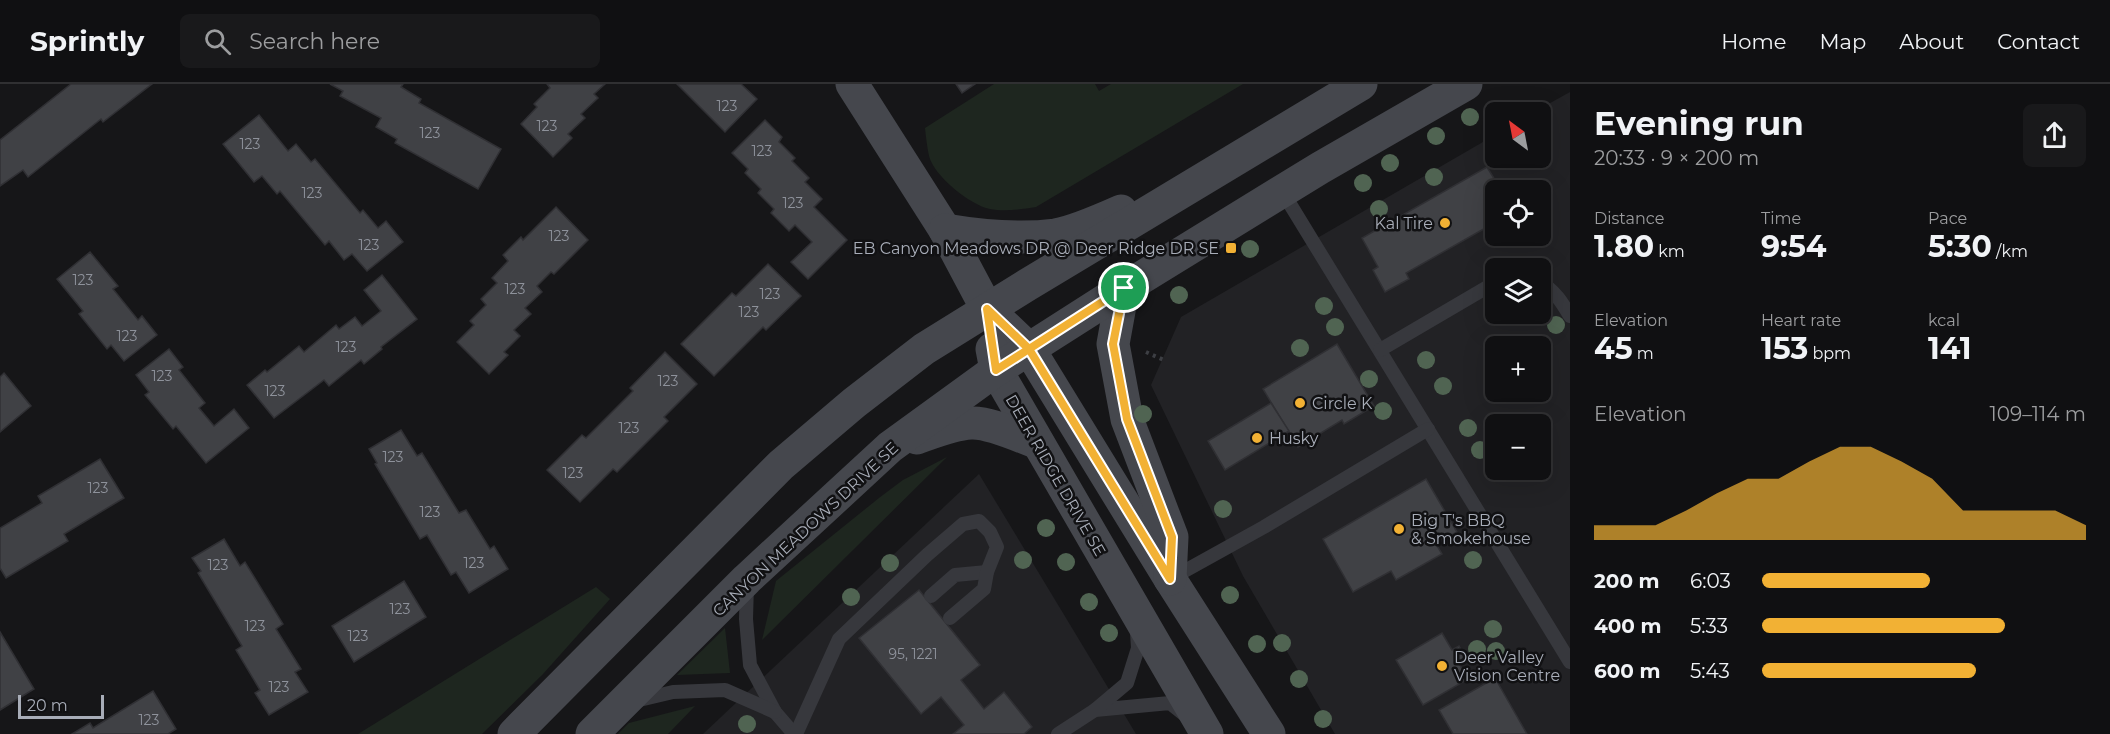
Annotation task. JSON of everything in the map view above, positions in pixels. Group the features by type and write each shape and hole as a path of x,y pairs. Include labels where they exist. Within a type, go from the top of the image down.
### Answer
{"street":[{"path":"852,84 945,230 987,309 1029,349 1170,579 1269,734"},
{"path":"514,734 781,465 854,403 924,349 1361,84"},
{"name":"CANYON MEADOWS DRIVE SE","path":"592,734 747,579 890,447 996,370 1124,288 1282,191 1466,84"},
{"path":"945,230 1012,237 1057,235 1117,213 1213,172"},
{"path":"1124,288 1113,344 1127,419 1172,537 1170,579"},
{"name":"DEER RIDGE DRIVE SE","path":"987,309 996,370 1205,731"},
{"path":"890,447 943,428 971,423 1002,430 1038,443"}],"lane":[{"path":"1282,191 1570,662"},
{"path":"1380,350 1485,288"},
{"path":"1551,290 1570,316"},
{"path":"1170,579 1264,527 1428,429"},
{"path":"747,579 746,619 750,665 776,712 795,734 839,639 963,524 979,521 990,532 997,547 987,572 984,589 950,618"},
{"path":"931,596 955,575 987,572"},
{"path":"1058,734 1095,710 1127,683 1138,648 1136,613"},
{"path":"621,705 673,692 725,690 776,712"},
{"path":"1095,710 1170,703 1205,731"}],"path":[{"path":"1145,351 1166,361"}],"shaded area":[{"path":"994,84 1095,84 1099,91 1111,84 1243,84 1036,207 1002,210 990,209 973,202 945,181 932,164 925,128"},
{"path":"1570,92 1570,734 1335,734 1243,576 1151,385 1181,317 1485,141 1485,168 1551,168 1551,103"},
{"path":"947,457 762,640 776,581 903,480"},
{"path":"979,474 1136,734 703,734"},
{"path":"596,587 610,599 543,674 482,734 358,734"},
{"path":"725,628 730,673 677,675"},
{"path":"695,706 668,734 618,734 629,723"}],"building":[{"path":"71,84 152,84 103,122 101,119 28,177 23,170 0,186 0,140"},
{"path":"330,84 403,84 401,87 421,99 419,103 501,149 478,189 395,143 397,139 376,127 381,118 340,96 343,91"},
{"path":"547,84 605,84 594,94 598,98 581,114 585,118 568,134 572,138 553,157 521,124 537,107 534,104 550,88"},
{"path":"677,84 741,84 757,99 725,132"},
{"path":"956,84 975,84 962,93"},
{"path":"259,115 288,151 296,144 311,162 315,159 360,213 363,210 378,228 386,221 403,242 367,271 352,254 344,260 329,241 325,245 280,191 277,194 262,176 254,182 223,144"},
{"path":"765,120 782,137 779,142 795,158 792,161 809,178 805,182 822,199 814,207 847,240 808,279 791,262 812,242 795,225 789,231 771,213 774,209 758,193 761,189 745,173 748,169 732,153"},
{"path":"1485,168 1488,168 1495,180 1485,180 1485,228 1406,273 1409,279 1385,292 1373,270 1378,267 1362,238"},
{"path":"556,207 588,240 554,274 551,272 537,286 542,292 525,308 531,314 514,330 520,336 504,352 508,355 489,374 457,342 474,325 470,321 486,305 481,299 497,283 492,278 508,261 503,255 521,237 523,240"},
{"path":"90,252 118,286 113,289 138,320 142,316 157,335 124,361 111,345 107,349 79,314 83,311 57,279"},
{"path":"768,264 801,296 766,330 763,327 714,376 681,344 732,293 736,296"},
{"path":"382,275 417,319 381,347 382,349 364,364 361,360 329,386 324,380 274,418 247,385 299,346 304,352 336,325 339,329 355,317 362,326 381,311 364,290"},
{"path":"1337,344 1374,406 1344,424 1342,420 1298,447 1263,389"},
{"path":"169,349 183,367 179,370 205,403 199,408 214,426 234,409 249,428 206,463 176,426 173,429 145,395 149,392 136,375"},
{"path":"665,352 697,384 664,417 668,421 617,472 613,469 580,502 547,470 582,435 586,438 633,391 630,388"},
{"path":"4,373 31,406 0,432 0,377"},
{"path":"1271,403 1289,431 1225,470 1208,441"},
{"path":"401,430 417,456 422,453 459,513 466,510 490,549 494,546 508,569 469,593 456,572 451,575 427,535 420,539 375,464 377,463 369,449"},
{"path":"100,459 124,498 64,534 68,541 6,578 0,568 0,528 42,503 38,496"},
{"path":"1426,479 1457,532 1436,544 1442,554 1396,580 1391,571 1353,592 1323,539"},
{"path":"224,539 240,566 245,562 283,624 276,629 301,669 295,672 308,692 269,715 255,693 260,690 236,650 242,646 198,573 201,571 192,558"},
{"path":"404,581 426,617 354,662 332,626"},
{"path":"919,590 980,665 961,680 984,709 1004,692 1032,727 1024,734 953,734 964,725 941,697 921,714 859,638"},
{"path":"0,632 34,689 0,710"},
{"path":"1442,633 1452,650 1459,646 1465,657 1458,662 1468,679 1423,705 1396,660"},
{"path":"1495,678 1527,734 1453,734 1439,710"},
{"path":"153,691 176,729 168,734 72,734 90,723 93,728"}],"place":[{"name":"Kal Tire","path":"1445,223"},
{"name":"EB Canyon Meadows DR @ Deer Ridge DR SE","path":"1231,248"},
{"name":"Circle K","path":"1300,403"},
{"name":"Husky","path":"1257,438"},
{"name":"Big T's BBQ & Smokehouse","path":"1399,529"},
{"name":"Deer Valley Vision Centre","path":"1442,666"}],"route":[{"path":"1124,288 1029,349 987,309 996,370 1029,349 1170,579 1172,537 1127,419 1113,344 1124,288"}]}
